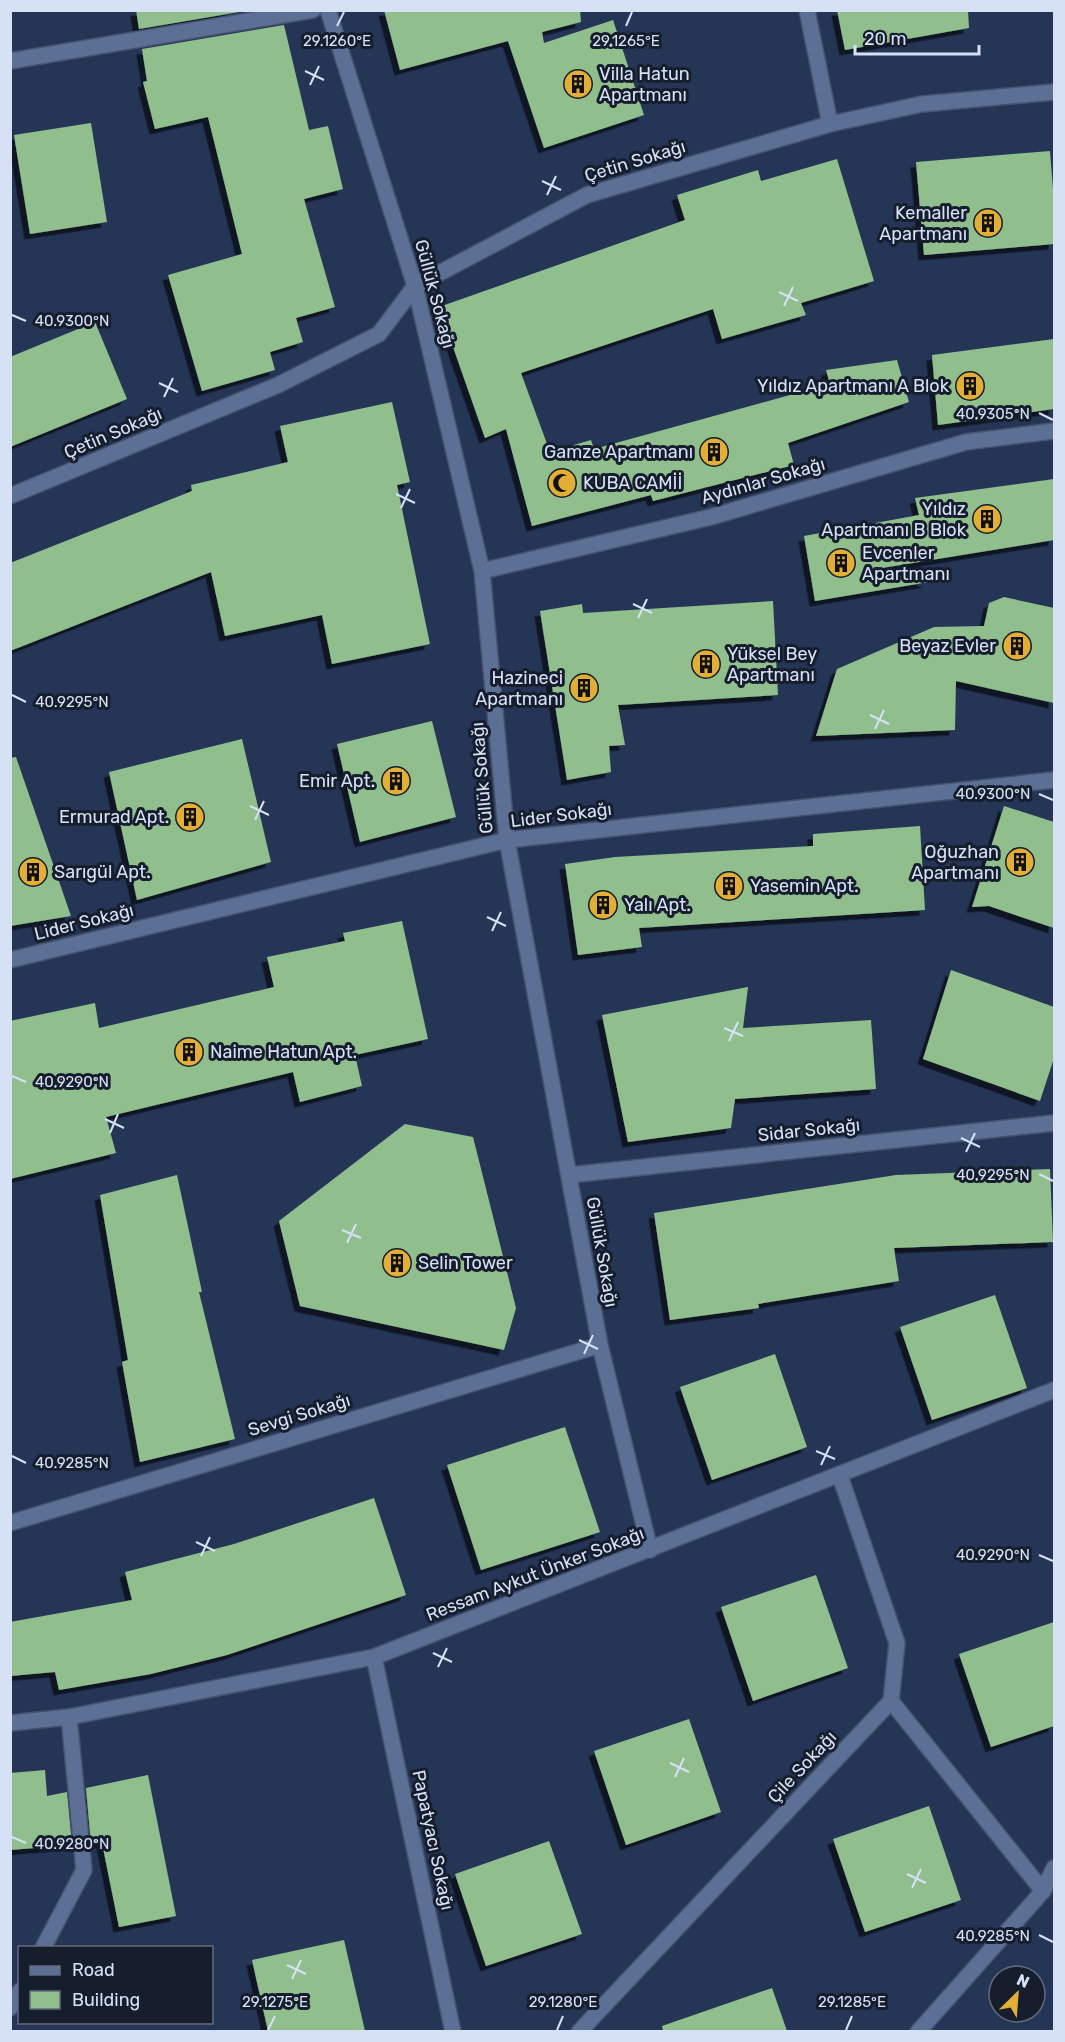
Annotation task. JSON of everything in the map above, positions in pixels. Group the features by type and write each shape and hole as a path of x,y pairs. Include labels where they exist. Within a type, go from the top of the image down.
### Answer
{"street":[{"path":"10,61 313,10"},
{"name":"Güllük Sokağı","path":"328,10 415,286 482,571 507,840 600,1345 650,1550"},
{"path":"807,10 831,124"},
{"name":"Çetin Sokağı","path":"10,496 278,385 379,334 415,286 587,195 831,124 922,104 1054,92"},
{"name":"Aydınlar Sokağı","path":"482,571 711,517 966,442 1054,431"},
{"name":"Lider Sokağı","path":"10,960 507,840 1054,780"},
{"name":"Sidar Sokağı","path":"568,1175 1054,1123"},
{"name":"Sevgi Sokağı","path":"10,1523 600,1345"},
{"name":"Ressam Aykut Ünker Sokağı","path":"10,1723 69,1717 374,1657 840,1476 1054,1390"},
{"path":"840,1476 897,1643 891,1701 1043,1891"},
{"name":"Papatyacı Sokağı","path":"374,1657 453,2031"},
{"name":"Çile Sokağı","path":"579,2031 891,1701"},
{"path":"44,1946 84,1870 69,1717"},
{"path":"918,2031 1043,1891 1054,1868"},
{"path":"10,2008 18,1994"}],"building":[{"path":"136,10 251,10 139,29"},
{"path":"384,10 580,10 581,22 542,32 544,43 613,20 644,115 544,148 508,41 400,70"},
{"path":"837,10 968,10 969,28 845,50"},
{"path":"284,25 309,130 328,126 343,189 304,199 335,307 296,318 303,342 270,352 275,370 202,391 168,275 242,254 208,117 155,129 143,82 147,81 142,49"},
{"path":"91,123 107,222 30,234 14,135"},
{"name":"Kemaller Apartmanı","path":"1050,151 1054,202 1054,244 924,255 916,162"},
{"path":"837,159 874,281 801,303 806,315 722,339 713,309 521,373 550,452 591,440 594,449 830,384 826,370 897,360 909,402 788,443 794,465 653,501 651,495 532,526 506,429 485,438 439,307 685,220 677,195 758,170 761,181"},
{"path":"95,322 127,399 10,447 10,357"},
{"name":"Yıldız Apartmanı A Blok","path":"1054,339 1054,409 938,425 932,355"},
{"path":"392,402 410,482 397,485 430,644 332,664 322,615 225,636 211,572 10,651 10,563 192,491 191,485 288,462 280,426"},
{"path":"1054,479 1054,540 876,569 929,582 815,601 804,536 919,515 915,498"},
{"path":"1004,597 1054,608 1054,703 956,681 955,730 816,736 837,669 934,627 984,626 989,603"},
{"path":"773,601 778,695 618,705 625,745 609,746 611,772 567,780 540,611 582,604 583,613"},
{"name":"Emir Apt.","path":"432,721 456,817 360,842 337,744"},
{"name":"Ermurad Apt.","path":"242,739 271,862 137,900 109,772"},
{"name":"Sarıgül Apt.","path":"16,757 71,916 10,926 10,758"},
{"name":"Oğuzhan Apartmanı","path":"1004,806 1054,822 1054,928 989,906 972,907"},
{"path":"920,826 925,910 639,928 642,947 578,955 565,864 615,857 813,846 813,834"},
{"path":"402,921 428,1039 355,1055 362,1086 300,1102 293,1072 106,1117 116,1153 10,1179 10,1021 95,1003 99,1028 274,987 267,957 345,941 343,933"},
{"path":"951,970 1054,1007 1054,1058 1040,1101 923,1059"},
{"path":"748,987 743,1028 871,1020 876,1089 735,1099 731,1128 628,1142 602,1015"},
{"name":"Selin Tower","path":"405,1124 473,1137 516,1308 504,1350 300,1306 279,1221"},
{"path":"1050,1169 1053,1242 894,1248 899,1281 758,1304 759,1308 670,1320 654,1213 896,1175"},
{"path":"177,1175 202,1292 199,1292 235,1439 140,1462 122,1362 128,1360 100,1195"},
{"path":"995,1295 1027,1388 932,1420 900,1327"},
{"path":"775,1354 807,1447 712,1480 680,1387"},
{"path":"565,1427 600,1532 481,1570 447,1465"},
{"path":"374,1498 406,1595 227,1655 151,1674 59,1690 55,1672 10,1676 10,1622 132,1600 125,1572 234,1544"},
{"path":"816,1575 848,1668 753,1701 721,1607"},
{"path":"1054,1622 1054,1726 991,1747 959,1654"},
{"path":"689,1719 721,1812 626,1845 594,1751"},
{"path":"45,1770 47,1796 67,1792 72,1845 10,1850 10,1773"},
{"path":"148,1775 176,1916 119,1927 102,1843 91,1844 86,1788"},
{"path":"929,1806 961,1900 865,1932 833,1839"},
{"path":"549,1841 582,1934 486,1966 455,1874"},
{"path":"344,1940 365,2031 268,2031 252,1960"},
{"path":"772,1988 787,2031 663,2031 662,2026"}],"place":[{"name":"Villa Hatun Apartmanı","path":"578,84"},
{"name":"Kemaller Apartmanı","path":"988,223"},
{"name":"Yıldız Apartmanı A Blok","path":"970,386"},
{"name":"Gamze Apartmanı","path":"714,452"},
{"name":"KUBA CAMİİ","path":"562,483"},
{"name":"Yıldız Apartmanı B Blok","path":"987,519"},
{"name":"Evcenler Apartmanı","path":"841,563"},
{"name":"Beyaz Evler","path":"1017,646"},
{"name":"Yüksel Bey Apartmanı","path":"706,664"},
{"name":"Hazineci Apartmanı","path":"584,688"},
{"name":"Emir Apt.","path":"396,781"},
{"name":"Ermurad Apt.","path":"190,817"},
{"name":"Oğuzhan Apartmanı","path":"1020,862"},
{"name":"Sarıgül Apt.","path":"33,872"},
{"name":"Yasemin Apt.","path":"729,886"},
{"name":"Yalı Apt.","path":"603,905"},
{"name":"Naime Hatun Apt.","path":"189,1052"},
{"name":"Selin Tower","path":"397,1263"}]}
